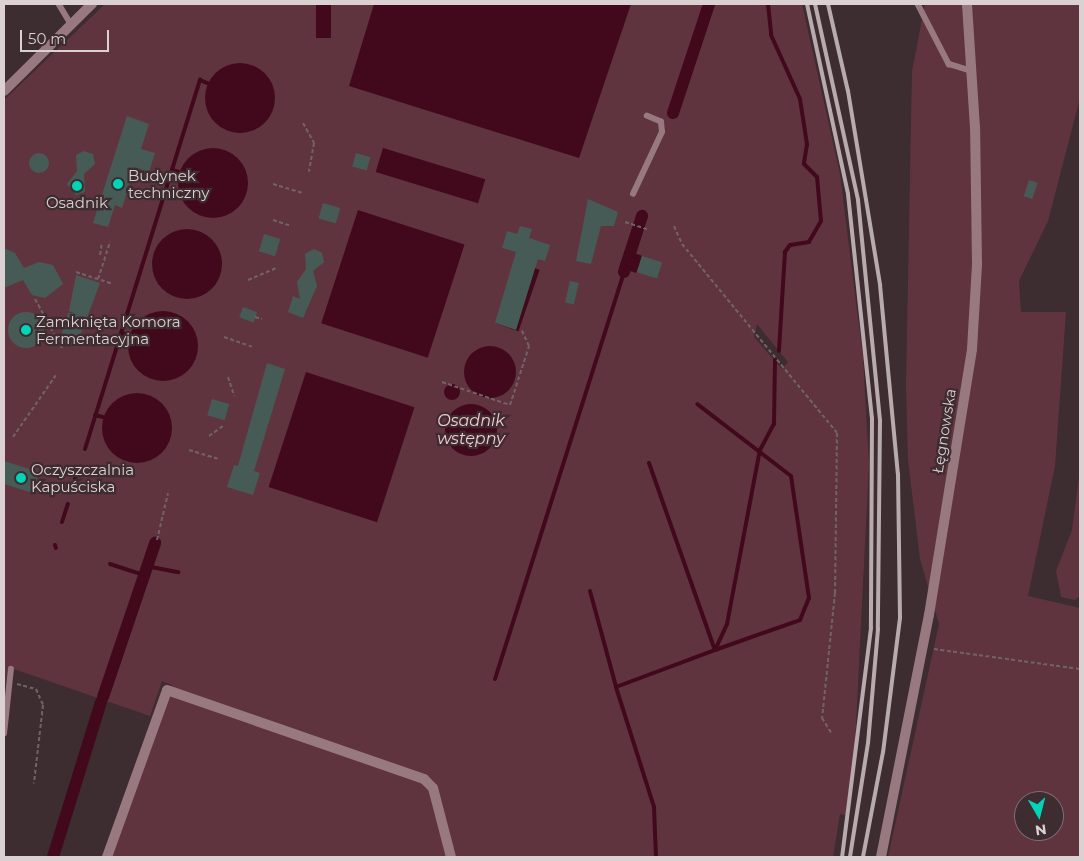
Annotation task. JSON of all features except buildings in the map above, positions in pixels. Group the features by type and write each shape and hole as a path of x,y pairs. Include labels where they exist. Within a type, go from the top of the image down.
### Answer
{"street":[{"path":"4,91 92,4"},
{"name":"Łęgnowska","path":"881,857 923,647 972,349 977,264 972,71 967,4"},
{"path":"106,857 168,687 424,779 433,788 451,857"}],"lane":[{"path":"59,4 71,24"},
{"path":"918,4 949,64 972,71"},
{"path":"633,194 662,132 661,122 647,116"},
{"path":"4,734 11,669"}],"path":[{"path":"303,122 314,144 309,172"},
{"path":"273,184 302,193"},
{"path":"274,220 291,226"},
{"path":"625,222 647,229"},
{"path":"674,226 682,244 837,433 835,593 822,718 832,734"},
{"path":"100,255 102,242"},
{"path":"98,279 110,242"},
{"path":"248,280 276,268"},
{"path":"76,272 113,284"},
{"path":"35,299 62,350"},
{"path":"255,317 262,320"},
{"path":"442,382 510,404 529,346 521,330"},
{"path":"224,337 253,347"},
{"path":"13,437 56,375"},
{"path":"228,377 234,396"},
{"path":"209,436 224,425"},
{"path":"189,450 218,459"},
{"path":"157,540 168,493"},
{"path":"923,647 1080,669"},
{"path":"10,682 36,690 42,699 43,726 34,783"}],"shaded area":[{"path":"105,4 802,4 840,174 863,358 869,464 855,744 846,815 840,814 833,857 112,857 172,685 162,681 150,716 8,667 4,694 4,100","holes":["757,324 788,362 782,369 754,337"]},
{"path":"925,4 1080,4 1080,98 1048,221 1019,281 1021,312 1066,312 1055,466 1028,596 1080,608 1080,857 888,857 939,624 920,559 908,460 906,385 912,71"},
{"path":"1080,469 1080,596 1075,600 1061,597 1056,571 1072,530"}],"water":[{"path":"316,4 331,4 331,38 316,38"},
{"path":"374,4 631,4 579,158 349,86"},
{"path":"247,63 260,69 269,78 273,84 275,98 273,112 265,123 254,131 233,133 226,131 215,123 207,112 205,91 207,84 215,73 226,65"},
{"path":"220,148 233,154 242,163 246,169 248,183 246,197 238,208 227,216 206,218 199,216 188,208 180,197 178,176 180,169 188,158 199,150"},
{"path":"383,148 485,179 478,203 376,172"},
{"path":"358,210 465,245 428,358 321,323"},
{"path":"194,229 207,235 216,244 220,250 222,264 220,278 212,289 201,297 180,299 173,297 162,289 154,278 152,257 154,250 162,239 173,231"},
{"path":"625,250 642,256 636,273 619,267"},
{"path":"517,262 540,270 519,331 496,323"},
{"path":"170,311 183,317 192,326 196,332 198,346 196,360 188,371 177,379 156,381 149,379 138,371 130,360 128,339 130,332 138,321 149,313"},
{"name":"Osadnik wstępny","path":"490,346 504,350 512,358 516,372 512,386 504,394 490,398 476,394 468,386 464,372 468,358 476,350"},
{"path":"306,372 414,407 377,522 269,487"},
{"path":"452,384 460,392 452,400 444,392"},
{"path":"144,393 157,399 166,408 170,414 172,428 170,442 162,453 151,461 130,463 123,461 112,453 104,442 102,421 104,414 112,403 123,395"},
{"name":"Osadnik wstępny","path":"471,404 485,408 493,416 497,430 493,444 485,452 471,456 457,452 449,444 445,430 449,416 457,408"}],"waterway":[{"path":"673,113 709,4"},
{"path":"768,4 771,35 800,99 807,144 804,164 817,177 821,221 809,242 790,245 785,252 779,351"},
{"path":"85,449 200,80 207,83"},
{"path":"172,170 179,172"},
{"path":"624,272 642,216"},
{"path":"495,679 624,272"},
{"path":"121,333 129,335"},
{"path":"656,857 654,807 616,687 715,650 727,624 760,450 774,424 775,360"},
{"path":"649,463 715,650 800,620 809,598 791,476 697,404"},
{"path":"95,415 103,417"},
{"path":"75,479 76,475"},
{"path":"62,522 68,504"},
{"path":"103,697 155,543"},
{"path":"110,564 143,575"},
{"path":"146,566 178,572"},
{"path":"590,591 616,687"},
{"path":"53,857 101,702"}],"railway":[{"path":"807,4 848,194 872,418 871,628 842,857"},
{"path":"815,4 858,200 880,421 878,629 868,743 850,857"},
{"path":"828,4 848,91 880,285 898,474 900,618 883,752 863,857"}],"place":[{"name":"Budynek techniczny","path":"118,184"},
{"name":"Osadnik","path":"77,186"},
{"name":"Zamknięta Komora Fermentacyjna","path":"26,330"},
{"name":"Oczyszczalnia Kapuściska","path":"21,478"}]}
